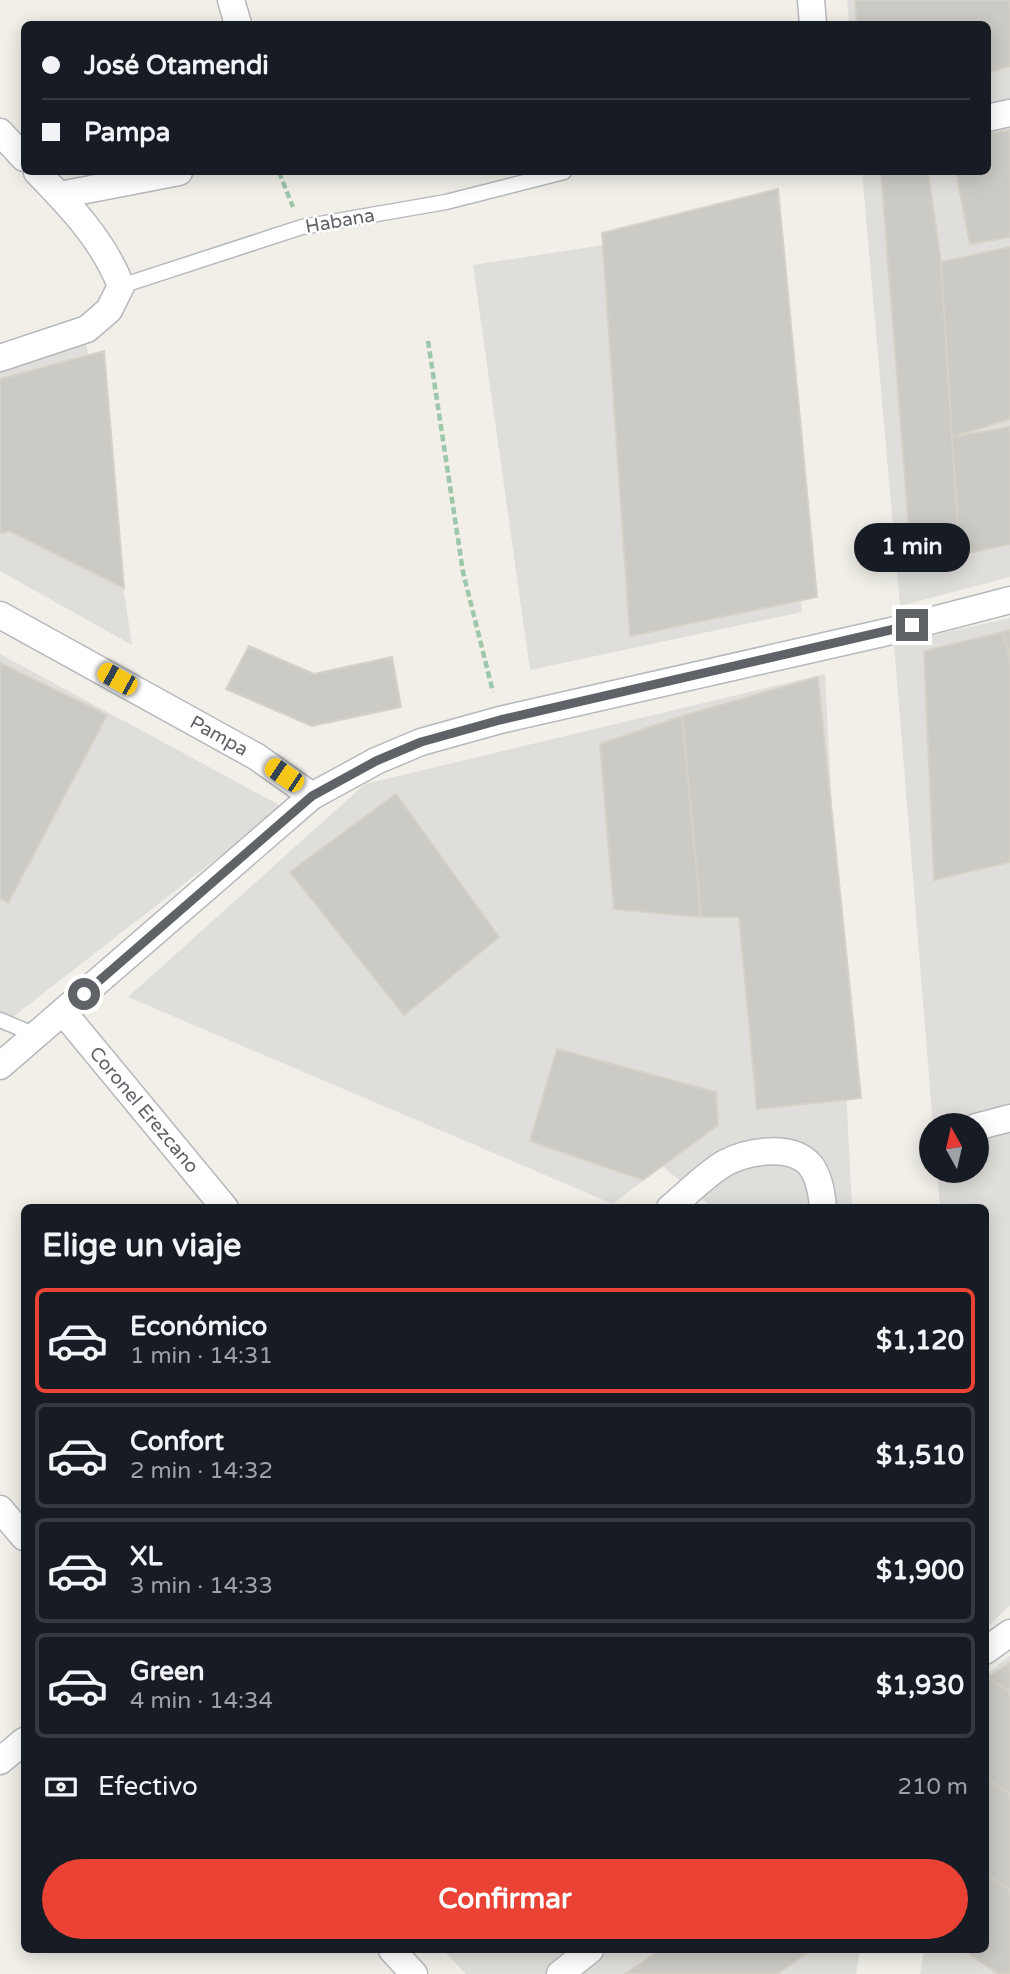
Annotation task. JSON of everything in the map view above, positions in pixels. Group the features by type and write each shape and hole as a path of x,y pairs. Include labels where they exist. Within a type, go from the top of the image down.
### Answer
{"street":[{"path":"231,0 237,21"},
{"path":"811,0 813,21"},
{"path":"991,117 1010,113"},
{"path":"0,132 21,155"},
{"path":"0,358 87,329 109,310 121,286 100,243 40,175"},
{"path":"60,195 163,175"},
{"path":"0,1066 312,796 376,761 421,742 500,720 874,635 1010,600"},
{"name":"Pampa","path":"0,615 257,757 312,796"},
{"name":"Coronel Erezcano","path":"63,1012 222,1204"},
{"path":"989,1124 1010,1118"},
{"path":"675,1204 724,1164 750,1153 783,1152 801,1158 812,1167 823,1204"},
{"path":"0,1509 21,1534"},
{"path":"989,1648 1010,1633"},
{"path":"0,1761 21,1744"},
{"path":"395,1953 414,1974"},
{"path":"560,1974 586,1953"}],"lane":[{"name":"Habana","path":"121,286 302,227 446,202 552,175"},
{"path":"0,1020 36,1035"}],"path":[{"path":"280,175 302,227"},
{"path":"428,341 463,572 500,720"}],"shaded area":[{"path":"847,0 1010,0 1010,577 900,606 862,175 991,175 991,21 849,21"},
{"path":"774,219 802,612 530,670 473,265"},
{"path":"85,334 132,645 0,571 0,361"},
{"path":"1010,618 1010,1605 989,1625 989,1204 940,1204 938,1183 989,1183 989,1113 932,1113 894,644"},
{"path":"0,654 283,807 0,1027"},
{"path":"825,674 852,1204 708,1204 662,1166 613,1204 128,997 365,784"},
{"path":"1010,1655 1010,1974 920,1974 924,1953 989,1953 989,1673"},
{"path":"446,1953 860,1953 856,1974 466,1974"}],"building":[{"path":"855,0 1010,0 1010,66 991,72 991,21 857,21"},
{"path":"1010,130 1010,237 970,244 957,175 991,175 991,133"},
{"path":"881,175 928,175 941,262 960,555 912,568"},
{"path":"778,189 817,597 630,636 602,233"},
{"path":"1010,247 1010,419 952,437 941,262"},
{"path":"104,351 124,588 10,531 0,533 0,379"},
{"path":"1010,427 1010,544 960,555 952,437"},
{"path":"1010,630 1010,659 1003,632"},
{"path":"1003,632 1010,659 1010,862 934,880 924,651"},
{"path":"249,646 314,674 392,657 401,707 312,726 226,689"},
{"path":"0,663 107,715 8,903 0,898"},
{"path":"818,677 861,1098 757,1109 739,917 701,917 682,716"},
{"path":"682,716 701,917 614,909 600,744"},
{"path":"396,794 499,937 404,1015 290,872"},
{"path":"557,1049 716,1092 718,1125 643,1180 530,1141"},
{"path":"1010,1663 1010,1692 989,1679"},
{"path":"989,1679 1010,1692 1010,1794 989,1781"},
{"path":"989,1781 1010,1794 1010,1890 989,1877"},
{"path":"989,1877 1010,1890 1010,1974 999,1974 970,1955 989,1953"},
{"path":"656,1953 807,1953 777,1974 625,1974"}],"route":[{"path":"84,994 312,796 376,761 421,742 500,720 912,625"}]}
